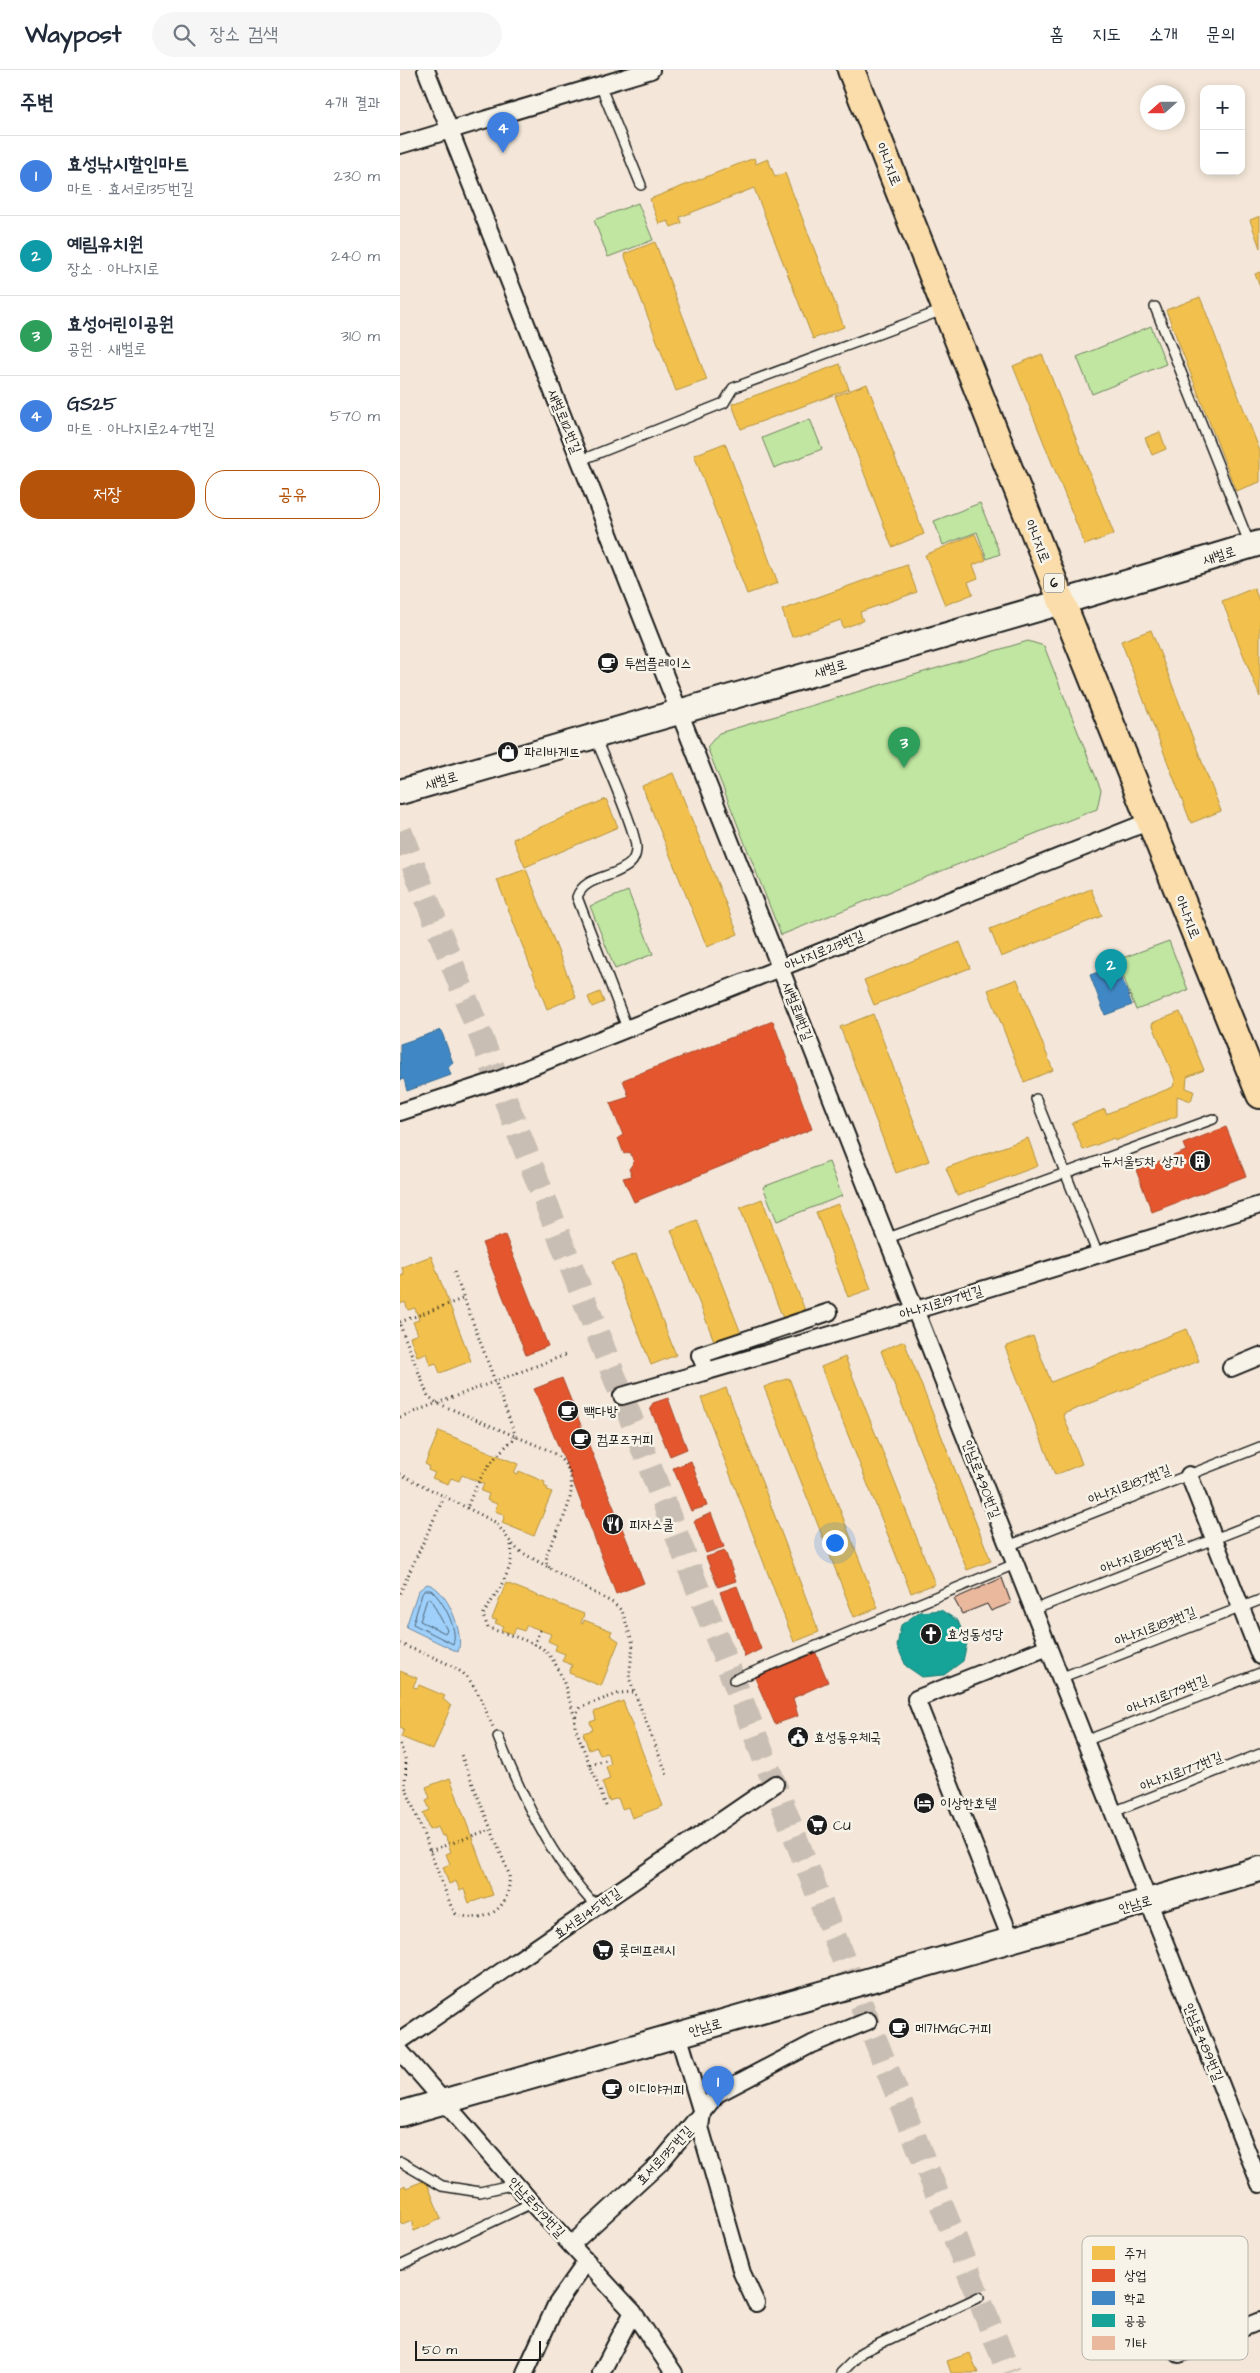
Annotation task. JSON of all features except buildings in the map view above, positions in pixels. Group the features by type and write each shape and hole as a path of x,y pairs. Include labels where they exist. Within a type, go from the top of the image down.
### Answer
{"main road":[{"name":"아나지로","path":"851,70 1260,1095"},
{"name":"새벌로","path":"400,792 1062,602 1255,544"},
{"name":"안남로","path":"400,2114 1260,1869"}],"street":[{"name":"새벌로112번길","path":"426,70 681,711"},
{"path":"400,145 651,70"},
{"name":"새벌로111번길","path":"681,711 916,1310"},
{"name":"아나지로213번길","path":"400,1112 498,1080 1150,821"},
{"name":"아나지로197번길","path":"622,1396 916,1310 1260,1205"},
{"name":"안남로490번길","path":"916,1310 1147,1901"},
{"path":"707,1371 700,1356 829,1312"},
{"path":"1231,1368 1260,1356"},
{"path":"1189,1475 1260,1656"},
{"path":"1011,1939 916,1699 1048,1648"},
{"name":"효서로145번길","path":"400,2042 775,1784"},
{"name":"안남로489번길","path":"1147,1901 1260,2184"},
{"name":"효서로135번길","path":"572,2244 660,2163 717,2094 812,2044 868,2021"},
{"path":"678,2034 702,2113 700,2127 742,2273 756,2303"},
{"name":"안남로519번길","path":"400,2051 515,2184 633,2312 674,2373"},
{"path":"525,2373 556,2305 587,2260"},
{"path":"601,2373 633,2312"},
{"path":"1248,2326 1260,2321"}],"lane":[{"path":"600,85 641,185"},
{"path":"1155,306 1255,544"},
{"path":"581,460 724,403 734,388 946,309"},
{"path":"595,736 637,849 633,862 625,868 587,883 580,888 577,898 626,1028"},
{"path":"1036,1099 1098,1255"},
{"path":"888,1238 1213,1119"},
{"name":"아나지로187번길","path":"1008,1546 1260,1447"},
{"name":"아나지로185번길","path":"1034,1610 1260,1521"},
{"path":"734,1680 1015,1564"},
{"name":"아나지로183번길","path":"1060,1678 1260,1600"},
{"name":"아나지로179번길","path":"1085,1742 1260,1673"},
{"path":"498,1736 552,1849 575,1884 596,1906"},
{"name":"아나지로177번길","path":"1113,1812 1260,1754"},
{"path":"401,2162 442,2186 480,2192 515,2184"},
{"path":"400,2265 532,2203"},
{"path":"841,2373 862,2352 979,2297"}],"path":[{"path":"454,1272 516,1437"},
{"path":"464,1298 400,1324 428,1396 437,1403 560,1457 569,1471 572,1490 570,1504 547,1553 546,1562 550,1569"},
{"path":"400,1417 568,1354"},
{"path":"467,1508 477,1481 496,1455 516,1437"},
{"path":"400,1474 494,1522 504,1532 511,1544 513,1555 510,1566 483,1615 484,1622 488,1628 542,1648 551,1658 559,1672 575,1717 576,1727 606,1806"},
{"path":"400,1593 444,1497"},
{"path":"511,1544 550,1569 613,1603 622,1612 633,1644 629,1678 667,1775"},
{"path":"534,1645 540,1630"},
{"path":"400,1644 456,1668 466,1676 476,1691 498,1736"},
{"path":"575,1717 576,1711 582,1707 620,1693 634,1693"},
{"path":"400,1744 406,1761 405,1786 456,1914 474,1918 487,1916 496,1910 504,1902 510,1884 509,1874 460,1752"},
{"path":"590,1766 609,1759"},
{"path":"430,1851 491,1829"}],"green space":[{"path":"638,203 653,240 608,257 594,220"},
{"path":"1151,326 1166,364 1092,394 1077,357"},
{"path":"810,419 822,449 774,468 762,438"},
{"path":"980,503 1000,554 987,559 977,532 943,545 934,521"},
{"path":"1028,641 1044,646 1101,790 1097,809 781,935 707,747 719,733"},
{"path":"628,891 653,954 615,969 590,906"},
{"path":"1169,941 1188,990 1136,1010 1117,960"},
{"path":"829,1162 842,1196 777,1221 763,1187"}],"water":[{"path":"427,1584 434,1587 441,1594 453,1613 459,1635 458,1652 406,1627 418,1591"}],"tunnel":[{"path":"400,831 853,1984 1009,2373"}],"place":[{"name":"GS25","path":"503,153"},
{"name":"투썸플레이스","path":"608,663"},
{"name":"파리바게뜨","path":"508,752"},
{"name":"효성어린이공원","path":"904,768"},
{"name":"예림유치원","path":"1111,990"},
{"name":"뉴서울5차 상가","path":"1200,1161"},
{"name":"빽다방","path":"568,1411"},
{"name":"컴포즈커피","path":"581,1439"},
{"name":"피자스쿨","path":"613,1524"},
{"name":"효성동성당","path":"931,1634"},
{"name":"효성동우체국","path":"798,1737"},
{"name":"이상한호텔","path":"924,1803"},
{"name":"CU","path":"817,1825"},
{"name":"롯데프레시","path":"603,1950"},
{"name":"메가MGC커피","path":"899,2028"},
{"name":"이디야커피","path":"612,2089"},
{"name":"효성낚시할인마트","path":"718,2107"}]}
